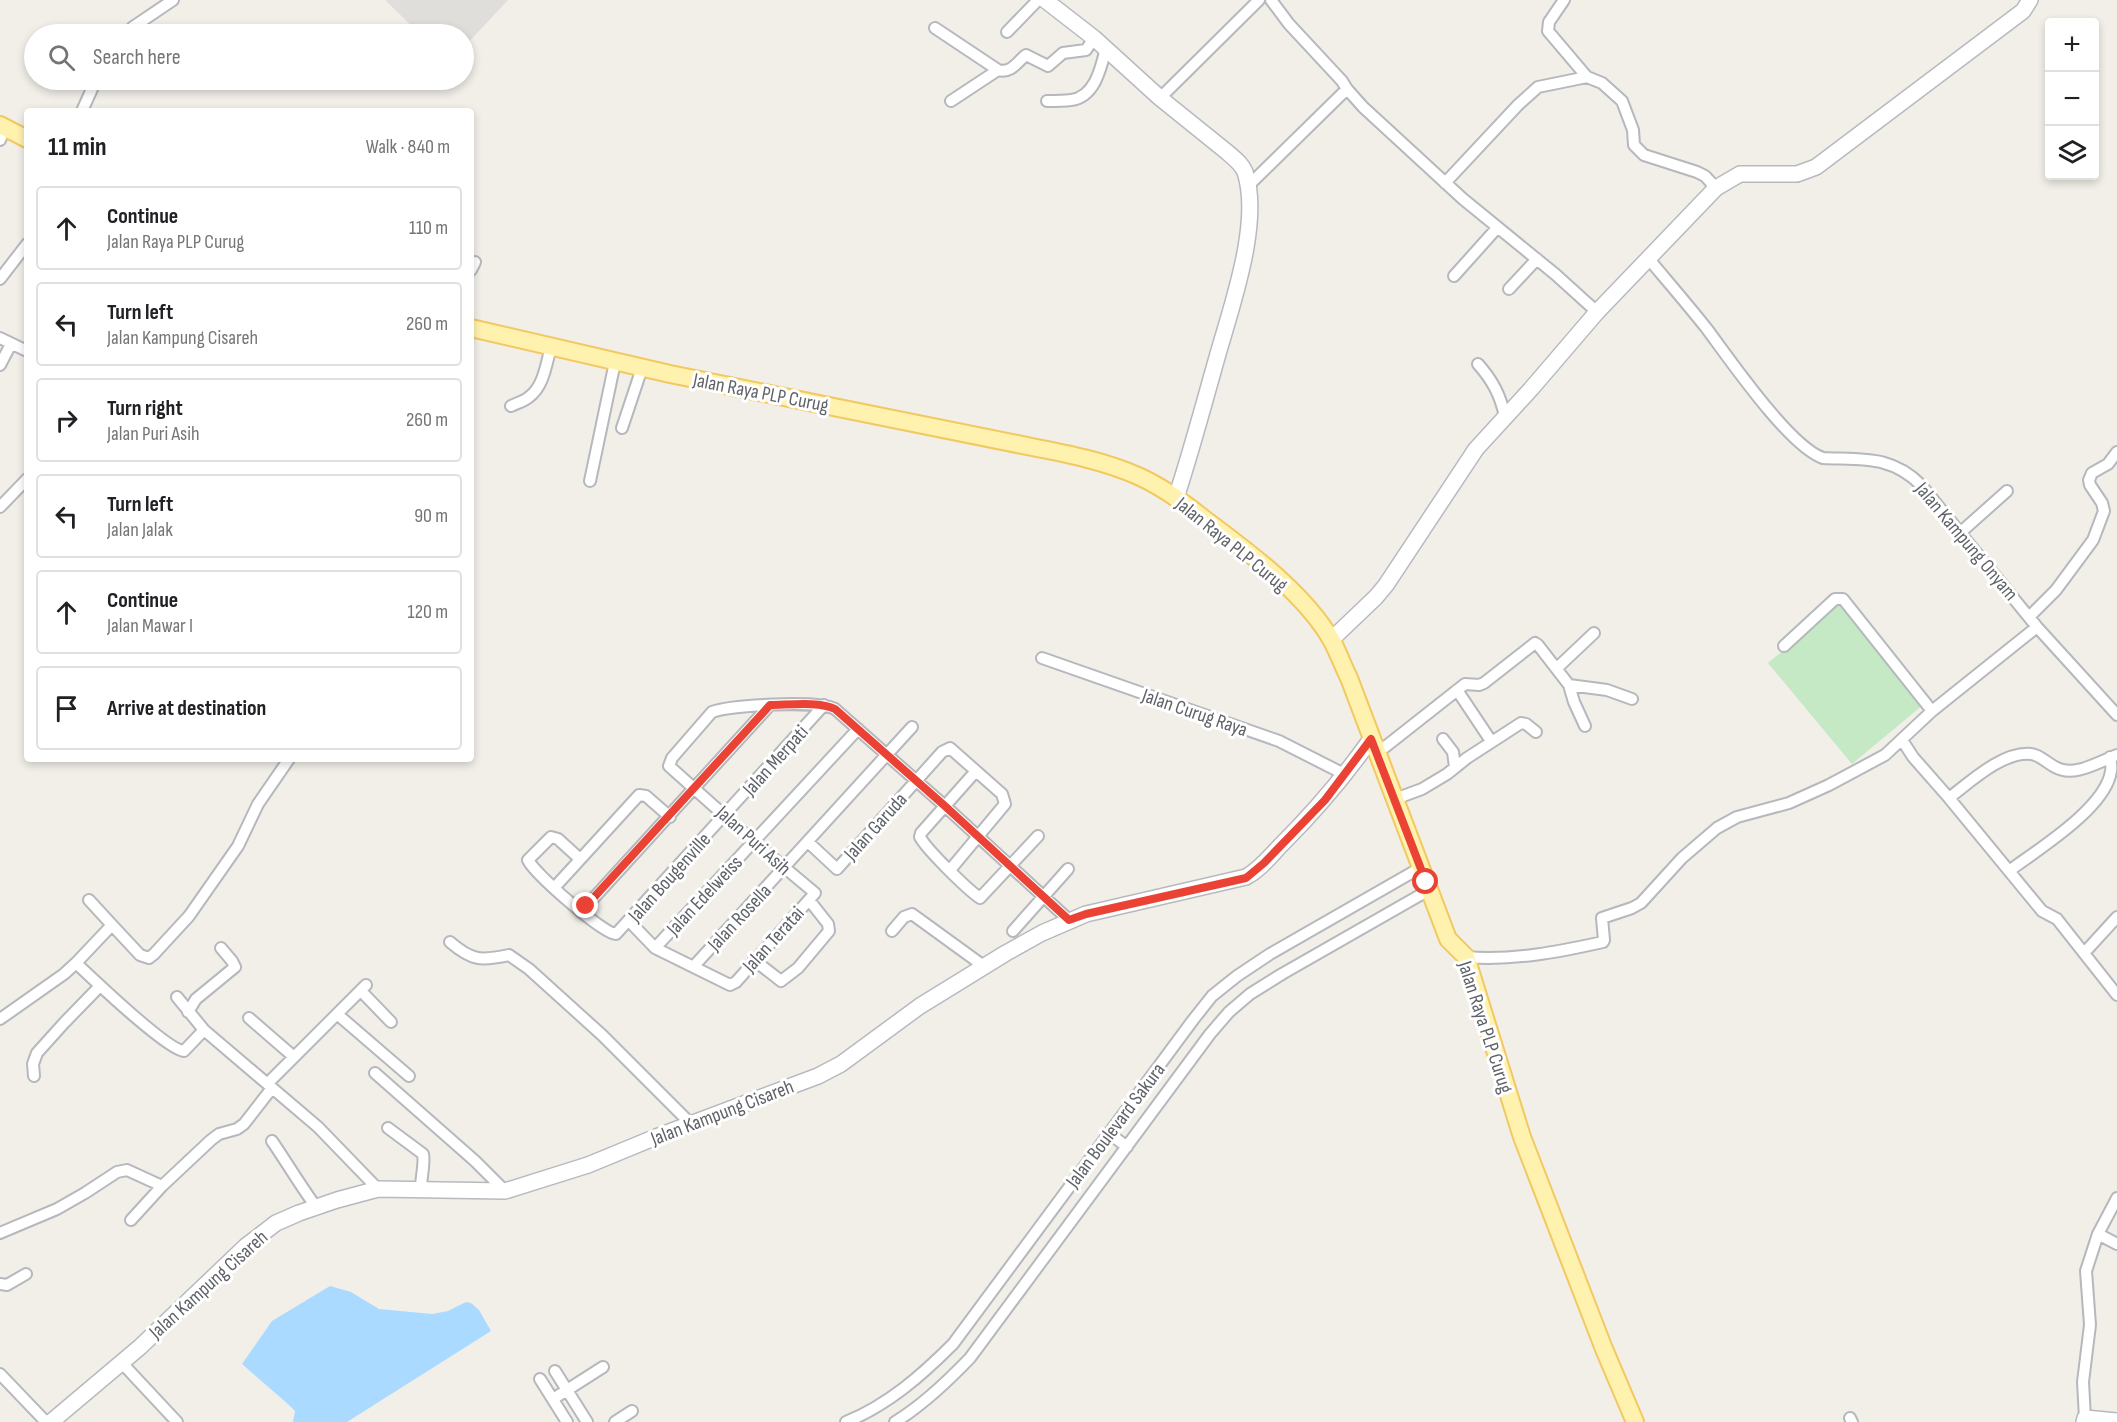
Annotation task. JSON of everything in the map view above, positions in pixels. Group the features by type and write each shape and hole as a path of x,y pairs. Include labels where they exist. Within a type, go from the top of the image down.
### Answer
{"main road":[{"path":"2,131 24,138"},
{"name":"Jalan Raya PLP Curug","path":"474,329 642,368 1089,459 1140,477 1176,498 1263,565 1300,600 1331,640 1349,678 1448,939 1466,957 1522,1137 1604,1349 1635,1422"}],"street":[{"path":"137,24 173,0"},
{"path":"1007,32 1038,0"},
{"path":"1045,0 1100,43 1160,98 1238,161 1244,169 1248,186 1248,232 1238,286 1176,498"},
{"path":"1160,98 1259,0"},
{"path":"1271,0 1289,24 1363,107 1445,183 1597,312"},
{"path":"1564,0 1549,22 1548,31 1587,77 1602,83 1622,101 1633,129 1634,145 1637,150 1697,172 1705,176 1716,188"},
{"path":"1331,640 1386,585 1476,449 1597,312 1716,188 1740,174 1797,174 1816,167 2023,11 2030,0"},
{"path":"935,28 998,70 1007,72 1026,55 1048,66 1063,53 1086,50 1100,43"},
{"path":"1047,101 1072,100 1090,89 1096,82 1100,43"},
{"path":"951,101 998,70"},
{"path":"1445,183 1518,105 1538,87 1587,77"},
{"path":"1248,186 1347,89"},
{"path":"83,108 91,90"},
{"path":"1454,276 1497,228"},
{"path":"0,279 24,248"},
{"name":"Jalan Kampung Onyam","path":"1648,258 1771,411 1802,446 1813,455 1822,458 1887,462 1910,474 1921,484 2037,627 2117,715"},
{"path":"1509,289 1537,259"},
{"path":"0,338 24,350"},
{"path":"0,364 12,344"},
{"path":"511,406 529,398 536,389 543,378 551,347"},
{"path":"590,481 615,362"},
{"path":"1478,364 1491,379 1500,395 1505,416"},
{"path":"622,428 642,368"},
{"path":"2029,617 2056,590 2093,540 2104,511 2089,480 2092,473 2108,464 2117,452"},
{"path":"0,507 24,482"},
{"path":"1961,532 2007,491"},
{"path":"1784,646 1835,599 1843,599 1932,711"},
{"path":"1466,957 1496,959 1577,948 1603,942 1602,918 1641,903 1682,858 1717,828 1737,817 1789,803 1885,755 1932,711 2037,627"},
{"path":"1557,669 1594,633"},
{"path":"1373,744 1385,747 1465,684 1484,683 1535,643 1569,685 1585,726"},
{"name":"Jalan Curug Raya","path":"1041,658 1278,741 1346,775"},
{"path":"1569,685 1606,690 1632,699"},
{"path":"1457,690 1491,741"},
{"path":"580,859 558,839 551,837 529,857 528,862 581,912 770,705"},
{"name":"Jalan Puri Asih","path":"753,960 781,981 798,968 829,931 828,924 812,896 784,868 669,766 672,758 712,712 770,705 824,705"},
{"path":"824,705 835,709 858,729 1069,920"},
{"name":"Jalan Merpati","path":"725,814 824,705"},
{"path":"1395,799 1422,789 1521,723 1536,732"},
{"name":"Jalan Rosella","path":"694,966 912,727"},
{"name":"Jalan Edelweiss","path":"629,921 655,948 858,729"},
{"path":"1443,739 1453,752 1455,767"},
{"path":"1902,740 1913,757 2042,911 2057,919 2085,952 2117,995"},
{"name":"Jalan Kampung Cisareh","path":"48,1422 140,1347 203,1285 261,1233 284,1220 316,1207 378,1189 505,1191 588,1165 832,1070 920,1006 1024,943 1069,920 1086,914 1246,878 1264,863 1325,800 1373,744"},
{"path":"916,781 946,748 950,748 1005,798 1005,804 950,870"},
{"path":"1949,798 1993,765 2022,754 2036,755 2062,771 2074,772 2114,756"},
{"path":"2009,871 2079,819 2103,789 2110,776 2114,756"},
{"path":"89,900 140,955 146,958 154,954 189,916 238,846 258,804 287,762"},
{"path":"976,771 924,829 920,837 923,843 980,898 1038,836"},
{"name":"Jalan Garuda","path":"808,842 837,869 916,781"},
{"path":"554,888 639,795 646,796 670,817"},
{"name":"Jalan Bougenville","path":"581,912 613,935 629,921 725,814"},
{"name":"Jalan Boulevard Sakura","path":"846,1422 897,1394 928,1369 953,1344 1212,996 1270,954 1420,868"},
{"path":"1013,931 1068,869"},
{"name":"Jalan Boulevard Sakura","path":"895,1422 943,1386 970,1358 1228,1012 1250,994 1282,974 1429,890"},
{"name":"Jalan Teratai","path":"694,966 730,985 736,982 753,960 812,896"},
{"path":"892,931 904,917 912,914 985,967"},
{"path":"2085,952 2117,917"},
{"path":"0,1019 64,974 112,925"},
{"path":"450,942 462,952 475,958 486,960 509,955 529,969 602,1035 691,1124"},
{"path":"188,1011 196,999 234,967 221,948"},
{"path":"655,948 694,966"},
{"path":"76,963 100,986 179,1051 184,1051 204,1030"},
{"path":"34,1076 33,1064 37,1053 100,986"},
{"path":"131,1220 162,1186 211,1140 244,1124 270,1085 294,1057 363,988 391,1022"},
{"path":"177,997 204,1030 318,1127 378,1189"},
{"path":"337,1014 409,1076"},
{"path":"249,1018 294,1057"},
{"path":"375,1074 458,1145 505,1191"},
{"path":"388,1128 423,1154 421,1188"},
{"path":"1109,1133 1127,1147"},
{"path":"272,1141 288,1164 293,1176 316,1207"},
{"path":"0,1233 57,1209 117,1172 127,1170 162,1186"},
{"path":"2117,1198 2098,1234 2086,1271 2090,1325 2084,1382 2085,1420 2117,1421"},
{"path":"2098,1234 2117,1244"},
{"path":"0,1284 7,1285 26,1274"},
{"path":"121,1362 177,1422"},
{"path":"553,1400 603,1367"},
{"path":"555,1371 587,1422"},
{"path":"0,1374 48,1422"},
{"path":"540,1379 567,1422"},
{"path":"615,1422 632,1411"}],"shaded area":[{"path":"385,0 508,0 474,36 474,24 410,24"}],"green space":[{"path":"1840,603 1924,704 1852,764 1768,663"}],"water":[{"path":"330,1286 351,1292 379,1309 432,1314 448,1311 466,1302 471,1303 479,1310 491,1331 347,1422 293,1422 295,1411 242,1364 272,1321"}],"route":[{"path":"586,906 670,817 770,705 824,705 835,709 1069,920 1170,894 1246,878 1264,863 1325,800 1371,739 1426,882"}]}
